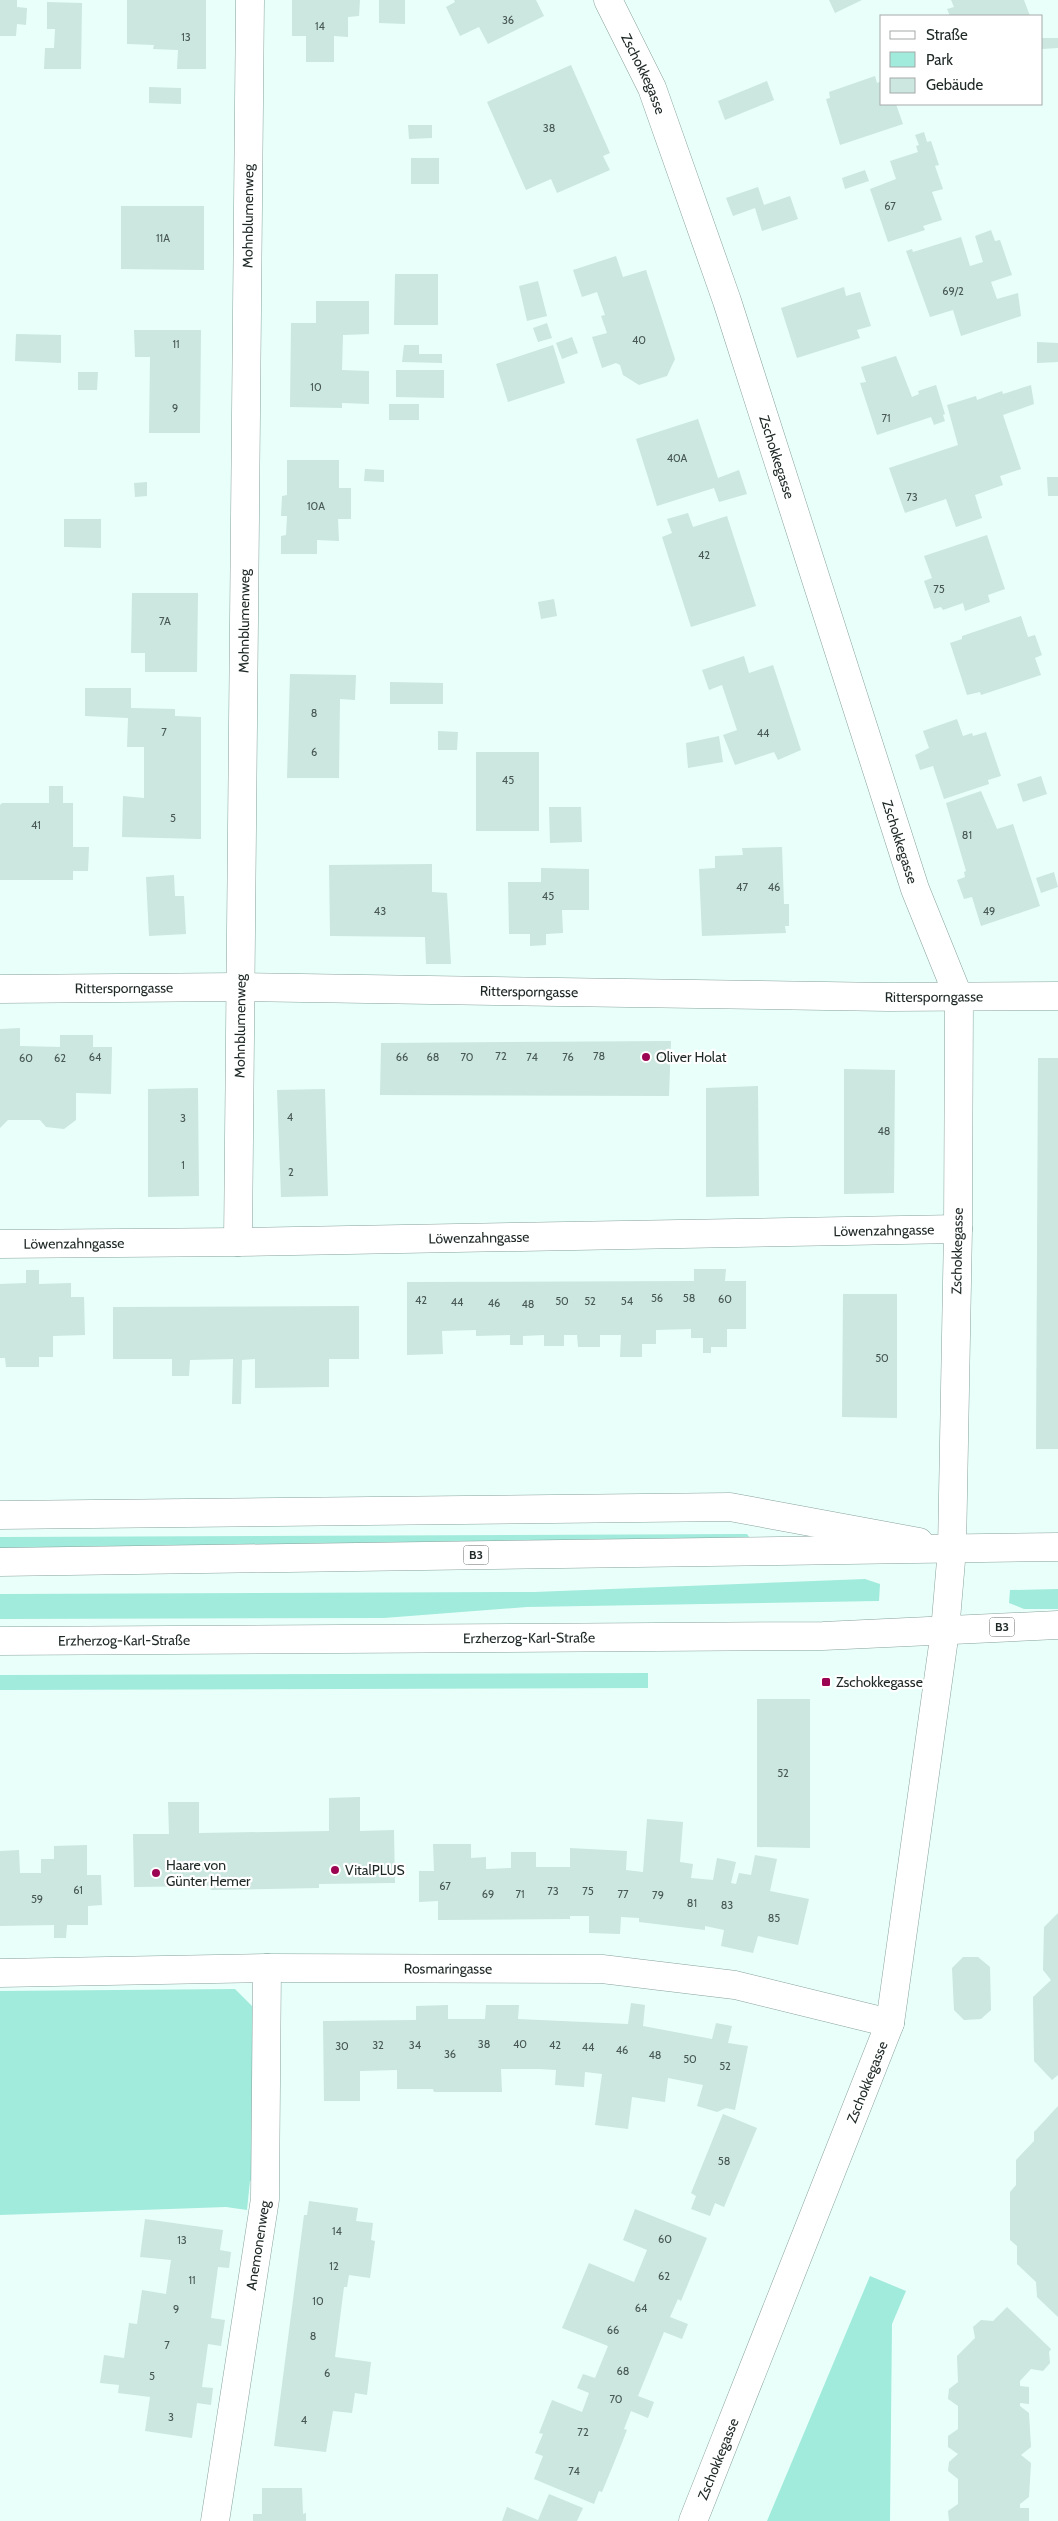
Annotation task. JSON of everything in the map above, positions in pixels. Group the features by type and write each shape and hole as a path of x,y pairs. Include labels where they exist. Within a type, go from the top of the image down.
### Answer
{"street":[{"name":"Mohnblumenweg","path":"238,1242 250,0"},
{"name":"Zschokkegasse","path":"608,0 652,88 721,282 915,889 959,998 958,1229 952,1548 945,1631 890,2023 693,2521"},
{"name":"Rittersporngasse","path":"0,989 239,987 959,998 1058,996"},
{"name":"Löwenzahngasse","path":"0,1244 238,1242 958,1229"},
{"path":"0,1515 730,1508 952,1548"},
{"name":"B3","path":"0,1562 1058,1547"},
{"name":"Erzherzog-Karl-Straße","path":"0,1641 813,1636 1058,1625"},
{"name":"Rosmaringasse","path":"0,1973 266,1968 602,1969 735,1985 890,2023"},
{"name":"Anemonenweg","path":"215,2521 265,2198 266,1968"}],"green space":[{"path":"747,1534 752,1541 0,1555 0,1537"},
{"path":"865,1579 880,1584 879,1601 527,1607 384,1618 0,1619 0,1594 534,1592"},
{"path":"1058,1589 1058,1609 1024,1609 1009,1603 1010,1590"},
{"path":"648,1673 648,1688 0,1690 0,1675"},
{"path":"235,1989 256,2010 257,2178 250,2181 247,2210 226,2207 0,2215 0,1991"},
{"path":"870,2276 906,2291 892,2324 890,2521 767,2521"}],"building":[{"path":"0,0 17,0 17,7 27,8 26,25 17,24 16,36 0,36"},
{"path":"127,0 206,0 206,69 177,69 178,50 153,49 154,45 127,44"},
{"path":"292,0 360,0 359,16 348,17 348,37 334,36 334,62 306,62 306,36 292,36"},
{"path":"379,0 405,0 405,24 379,23"},
{"path":"454,0 536,0 544,16 488,44 479,27 460,36 446,7 455,2"},
{"path":"829,0 862,0 835,13"},
{"path":"951,0 1024,0 1030,15 950,15 947,9 954,7"},
{"path":"47,2 82,3 81,69 44,69 45,48 54,48 55,29 47,29"},
{"path":"1043,38 1058,38 1058,48 1043,49"},
{"path":"571,65 610,153 603,156 610,170 557,193 551,179 526,190 487,102"},
{"path":"875,76 877,83 880,82 880,105 896,105 903,124 840,145 826,99 830,98 829,92"},
{"path":"767,81 774,100 725,120 718,101"},
{"path":"149,87 181,88 181,104 149,103"},
{"path":"408,125 432,125 432,138 409,139"},
{"path":"924,132 927,142 931,141 939,165 935,166 943,189 932,192 942,220 923,226 925,230 888,242 870,189 896,179 890,161 918,152 916,146 919,145 915,135"},
{"path":"411,158 439,158 439,184 411,184"},
{"path":"865,170 869,181 845,189 842,178"},
{"path":"758,187 764,205 790,196 798,219 762,231 755,208 733,216 726,198"},
{"path":"121,206 204,206 204,270 121,269"},
{"path":"991,230 995,241 1000,240 1012,275 991,282 997,299 1018,293 1021,316 961,336 953,310 930,317 906,251 912,249 913,252 961,237 970,266 983,262 975,236"},
{"path":"616,256 623,277 646,270 675,359 667,376 639,385 623,375 620,365 616,363 602,368 592,337 607,333 601,316 605,315 597,292 582,297 573,270"},
{"path":"395,274 438,274 438,325 394,325"},
{"path":"538,281 547,316 527,321 519,286"},
{"path":"844,287 846,296 860,292 871,326 857,330 860,338 797,358 781,308"},
{"path":"316,301 369,301 369,334 343,335 342,370 369,371 369,404 342,403 342,408 290,407 291,323 316,323"},
{"path":"547,323 552,338 538,342 533,328"},
{"path":"134,330 201,330 200,433 149,433 150,357 135,357"},
{"path":"16,334 61,335 61,363 15,361"},
{"path":"572,337 578,353 562,359 556,343"},
{"path":"1037,342 1058,343 1058,362 1037,363"},
{"path":"404,345 419,345 419,354 442,354 442,363 402,362"},
{"path":"553,345 565,383 508,402 496,364"},
{"path":"896,356 912,397 919,394 918,391 936,385 945,414 943,415 945,421 934,425 931,417 877,435 860,383 866,382 861,367"},
{"path":"396,370 444,370 444,398 396,397"},
{"path":"78,372 98,372 97,390 78,390"},
{"path":"1031,385 1034,404 1003,415 1021,469 1000,476 1003,485 975,495 982,518 956,527 946,499 905,513 889,468 958,445 947,405 976,396 977,400 1002,391 1003,394"},
{"path":"389,404 419,404 419,420 389,420"},
{"path":"698,419 718,478 739,470 747,494 719,502 714,488 657,506 636,439"},
{"path":"287,460 339,460 339,488 351,488 351,519 338,519 339,541 317,540 317,554 281,554 281,536 286,535 287,516 281,516 282,496 287,495"},
{"path":"365,469 384,470 384,482 364,481"},
{"path":"1047,477 1058,477 1058,496 1048,496"},
{"path":"147,482 147,496 135,497 134,483"},
{"path":"688,513 693,527 727,516 756,606 691,627 662,537 672,533 667,519"},
{"path":"64,519 101,519 101,548 64,547"},
{"path":"987,535 1005,589 988,595 990,602 965,611 963,603 943,610 941,607 934,609 924,581 932,578 924,556"},
{"path":"132,593 198,593 197,672 145,672 145,653 131,653"},
{"path":"554,599 557,616 541,619 538,602"},
{"path":"1021,616 1028,637 1035,635 1042,655 1035,658 1041,675 981,695 980,692 967,695 950,643 962,639 962,636"},
{"path":"744,656 749,673 773,665 801,750 778,760 774,752 735,765 723,735 737,730 722,685 709,690 702,670"},
{"path":"290,674 356,675 355,700 340,699 339,778 287,778"},
{"path":"390,682 443,683 443,704 390,704"},
{"path":"85,688 131,688 131,708 175,709 175,716 201,717 201,839 122,837 123,796 144,798 144,747 127,747 128,718 85,716"},
{"path":"957,719 963,736 972,733 973,736 986,732 1001,776 988,780 989,784 944,799 933,766 920,770 915,755 929,748 923,731"},
{"path":"438,731 458,732 457,750 438,750"},
{"path":"719,736 723,762 688,768 686,743"},
{"path":"476,752 539,752 539,831 476,831"},
{"path":"1041,776 1047,794 1023,802 1017,784"},
{"path":"49,786 63,786 63,803 73,803 73,847 89,847 88,871 73,871 73,880 0,880 0,805 2,803 49,803"},
{"path":"981,791 997,829 1013,824 1040,906 981,926 972,897 964,899 957,880 965,877 964,872 966,871 946,803"},
{"path":"549,807 581,807 582,842 550,843"},
{"path":"782,847 784,904 789,904 789,926 785,926 786,933 702,936 699,869 715,868 715,856 743,855 742,848"},
{"path":"432,864 432,892 447,893 451,964 426,964 425,937 330,936 329,865"},
{"path":"541,868 589,869 589,910 562,910 563,933 546,934 546,945 530,946 530,934 509,934 508,882 541,882"},
{"path":"1054,872 1058,887 1041,893 1036,878"},
{"path":"174,875 175,896 184,896 186,934 149,936 146,877"},
{"path":"20,1028 20,1046 60,1047 60,1035 93,1035 93,1047 112,1047 111,1094 76,1093 76,1120 64,1129 46,1127 40,1120 8,1120 0,1128 0,1029"},
{"path":"671,1041 669,1096 380,1095 381,1043"},
{"path":"1038,1058 1058,1058 1058,1449 1036,1449"},
{"path":"844,1069 895,1070 894,1193 844,1194"},
{"path":"758,1086 759,1196 706,1197 706,1088"},
{"path":"198,1088 199,1196 148,1197 148,1089"},
{"path":"325,1089 328,1196 281,1197 277,1090"},
{"path":"694,1269 726,1269 725,1281 746,1281 746,1329 727,1329 727,1347 711,1347 711,1353 703,1353 703,1338 691,1338 691,1329 656,1330 656,1344 642,1344 642,1357 620,1357 621,1335 600,1335 600,1347 578,1347 577,1335 564,1335 564,1346 544,1346 544,1335 523,1336 523,1345 510,1345 510,1335 476,1336 476,1330 442,1331 443,1354 407,1355 407,1282 694,1281"},
{"path":"26,1270 39,1270 39,1284 71,1283 71,1297 84,1297 85,1335 53,1336 53,1357 39,1357 39,1367 6,1367 5,1358 0,1358 0,1284 26,1283"},
{"path":"843,1294 897,1294 897,1418 842,1417"},
{"path":"359,1306 359,1359 329,1359 329,1387 255,1388 255,1359 242,1360 241,1404 232,1404 233,1359 190,1360 189,1376 172,1376 172,1359 113,1359 113,1307"},
{"path":"757,1699 810,1699 810,1848 757,1847"},
{"path":"360,1797 360,1831 394,1830 395,1883 319,1884 319,1888 211,1890 210,1886 134,1887 133,1834 169,1834 168,1802 199,1802 199,1833 329,1831 329,1798"},
{"path":"647,1819 683,1822 680,1862 693,1864 691,1878 713,1880 717,1858 736,1862 731,1883 736,1884 739,1873 751,1875 755,1855 777,1859 770,1891 809,1899 798,1945 758,1936 753,1953 721,1946 724,1930 705,1926 705,1930 639,1922 639,1918 621,1917 620,1934 589,1933 589,1916 570,1916 570,1919 438,1920 438,1901 419,1902 419,1871 434,1871 433,1844 471,1844 471,1858 486,1857 486,1869 511,1868 511,1852 536,1852 536,1867 570,1867 570,1848 627,1851 626,1870 643,1872"},
{"path":"87,1845 87,1875 101,1875 102,1905 88,1906 88,1925 67,1925 66,1938 54,1938 54,1925 0,1926 0,1851 19,1850 20,1873 41,1873 41,1859 54,1859 54,1846"},
{"path":"1058,1913 1058,2075 1052,2080 1034,2061 1033,1997 1051,1980 1043,1970 1044,1927"},
{"path":"963,1957 978,1957 990,1967 991,2010 981,2019 964,2020 954,2010 952,1968"},
{"path":"631,2003 645,2005 643,2026 712,2039 716,2023 732,2026 728,2043 748,2046 735,2110 726,2108 717,2112 697,2106 703,2085 668,2078 665,2102 632,2097 628,2129 595,2125 602,2074 585,2072 584,2087 555,2085 556,2070 539,2069 501,2069 502,2092 434,2092 433,2089 397,2089 397,2070 360,2071 360,2101 324,2101 323,2021 416,2020 416,2006 448,2005 448,2019 485,2019 486,2005 519,2005 518,2019 628,2024"},
{"path":"1058,2106 1058,2317 1037,2297 1036,2282 1017,2264 1017,2246 1010,2240 1010,2192 1016,2185 1016,2160 1034,2141 1034,2132"},
{"path":"723,2114 757,2128 724,2207 715,2203 710,2216 691,2209 696,2196 691,2193"},
{"path":"309,2201 358,2208 356,2221 373,2223 371,2240 375,2241 370,2278 349,2275 347,2287 344,2287 335,2357 371,2362 367,2395 355,2393 352,2413 333,2411 326,2452 274,2446 304,2215 307,2215"},
{"path":"635,2209 707,2238 681,2301 678,2299 670,2317 688,2324 682,2339 664,2332 638,2396 654,2402 648,2418 631,2411 624,2429 627,2430 614,2463 602,2492 599,2491 594,2504 534,2479 543,2456 535,2453 543,2434 539,2433 552,2400 582,2412 589,2393 577,2388 583,2374 595,2378 608,2346 562,2328 589,2263 634,2282 647,2250 623,2240"},
{"path":"145,2219 223,2230 220,2250 231,2252 229,2268 218,2267 211,2318 225,2320 221,2346 208,2344 202,2387 213,2388 211,2405 197,2403 192,2438 145,2431 150,2397 118,2393 119,2385 100,2383 104,2355 124,2358 129,2323 137,2324 142,2290 166,2294 171,2260 140,2257"},
{"path":"1007,2307 1051,2349 1049,2352 1050,2363 1043,2371 1031,2369 1020,2381 1020,2386 1029,2387 1029,2404 1020,2403 1020,2406 1029,2413 1031,2447 1021,2455 1031,2463 1029,2497 1020,2504 1020,2508 1029,2508 1029,2521 949,2521 948,2511 958,2504 958,2479 948,2471 949,2462 958,2454 948,2447 948,2436 958,2429 958,2406 948,2399 949,2389 958,2382 957,2356 975,2338 973,2327 981,2320 993,2321"},
{"path":"262,2488 302,2488 303,2514 306,2513 306,2521 253,2521 253,2514 262,2514"},
{"path":"549,2494 583,2508 577,2521 502,2521 507,2507 538,2520"}],"place":[{"name":"Oliver Holat","path":"646,1057"},
{"name":"Zschokkegasse","path":"826,1682"},
{"name":"VitalPLUS","path":"335,1870"},
{"name":"Haare von Günter Hemer","path":"156,1873"}]}
